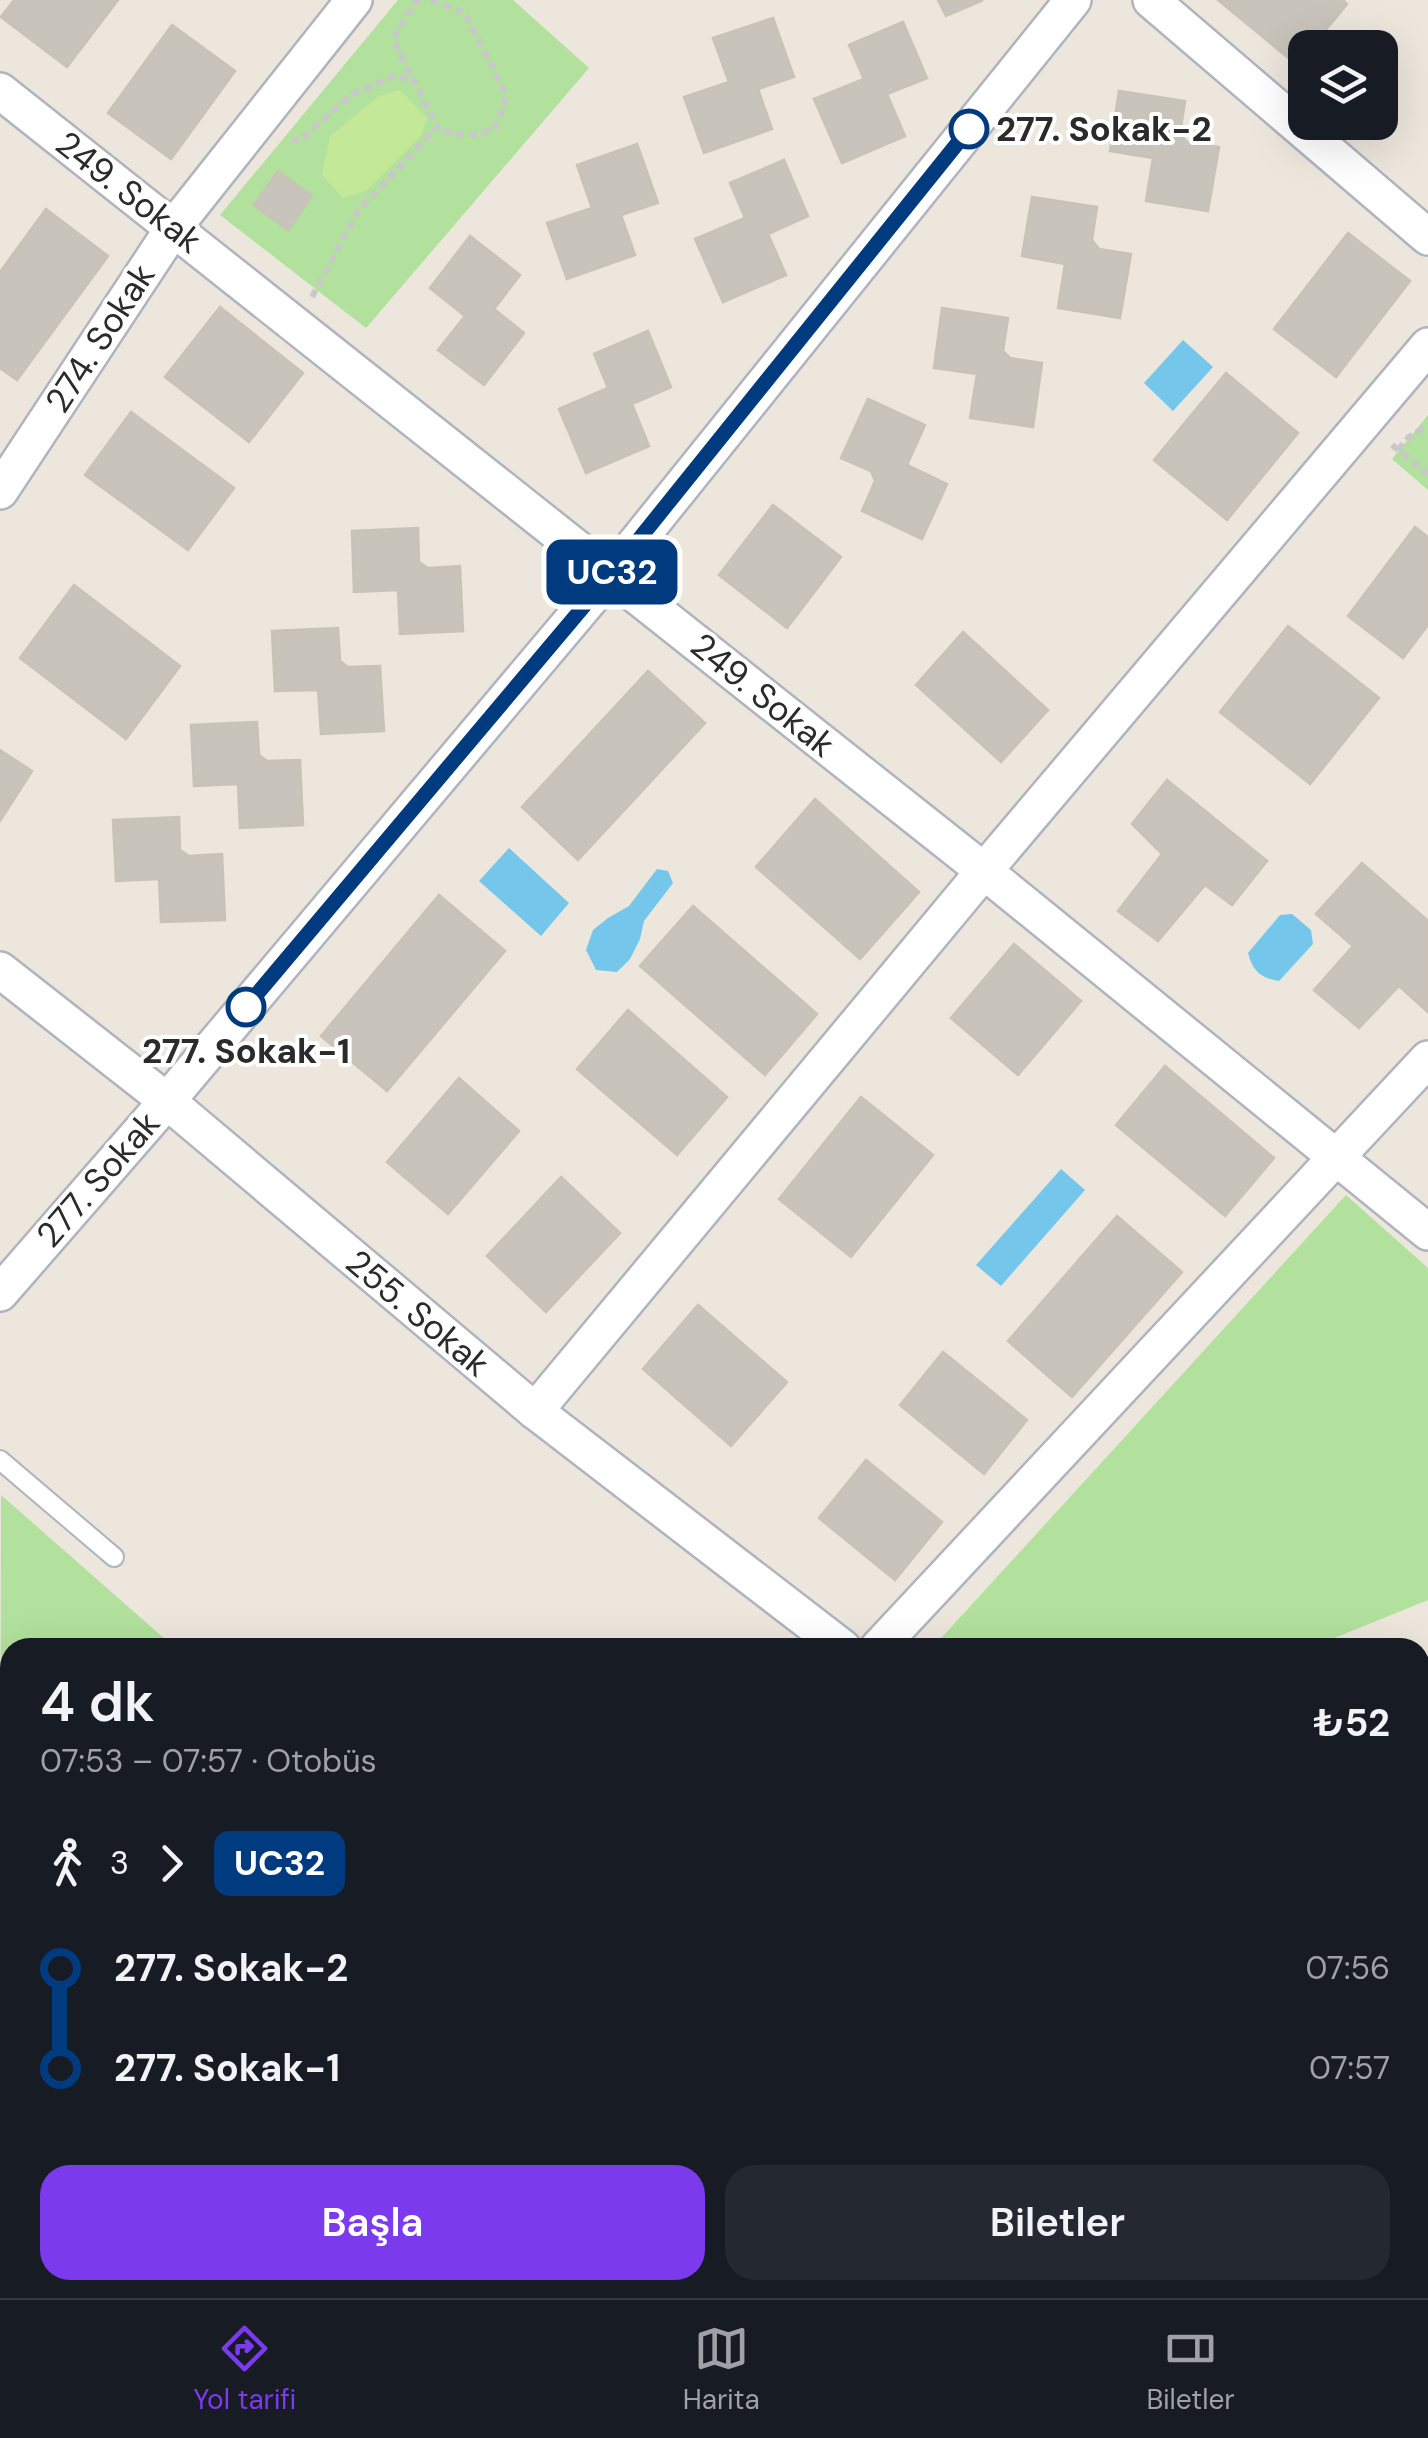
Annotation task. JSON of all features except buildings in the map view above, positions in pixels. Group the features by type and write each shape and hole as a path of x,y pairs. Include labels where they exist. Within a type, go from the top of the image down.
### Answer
{"street":[{"name":"274. Sokak","path":"0,491 174,227 354,0"},
{"name":"277. Sokak","path":"0,1293 611,574 1074,0"},
{"path":"1151,0 1428,237"},
{"name":"249. Sokak","path":"0,91 984,871 1428,1232"},
{"path":"535,1411 1428,346"},
{"name":"255. Sokak","path":"0,970 166,1101 535,1411 830,1638"},
{"path":"887,1638 1428,1059"}],"lane":[{"path":"0,1460 114,1557"}],"path":[{"path":"420,0 396,33 394,42 438,127 445,133 484,133 494,129 506,93 465,13 432,0"},
{"path":"258,121 281,142 301,138 352,94 394,76 413,79"},
{"path":"295,323 358,211 438,127"},
{"path":"1363,423 1428,474"},
{"path":"1398,450 1428,425"}],"green space":[{"path":"398,0 513,0 589,68 366,328 220,215"},
{"path":"400,90 427,118 421,136 366,191 343,198 322,175 330,136 379,96"},
{"path":"1428,415 1428,490 1392,459"},
{"path":"1346,1195 1428,1268 1428,1600 1334,1638 941,1638"},
{"path":"1,1495 164,1638 1,1638"}],"water":[{"path":"1183,340 1213,367 1173,411 1144,383"},
{"path":"509,848 569,903 541,936 479,881"},
{"path":"657,869 668,871 673,883 644,921 630,959 617,972 596,970 586,950 593,930 629,906"},
{"path":"1292,914 1311,930 1313,944 1279,981 1262,976 1248,953 1280,915"},
{"path":"1061,1169 1085,1190 1001,1286 976,1265"}],"bus line":[{"name":"UC32","path":"246,1007 611,574 969,129"}],"place":[{"name":"277. Sokak-2","path":"969,129"},
{"name":"277. Sokak-1","path":"246,1007"}]}
